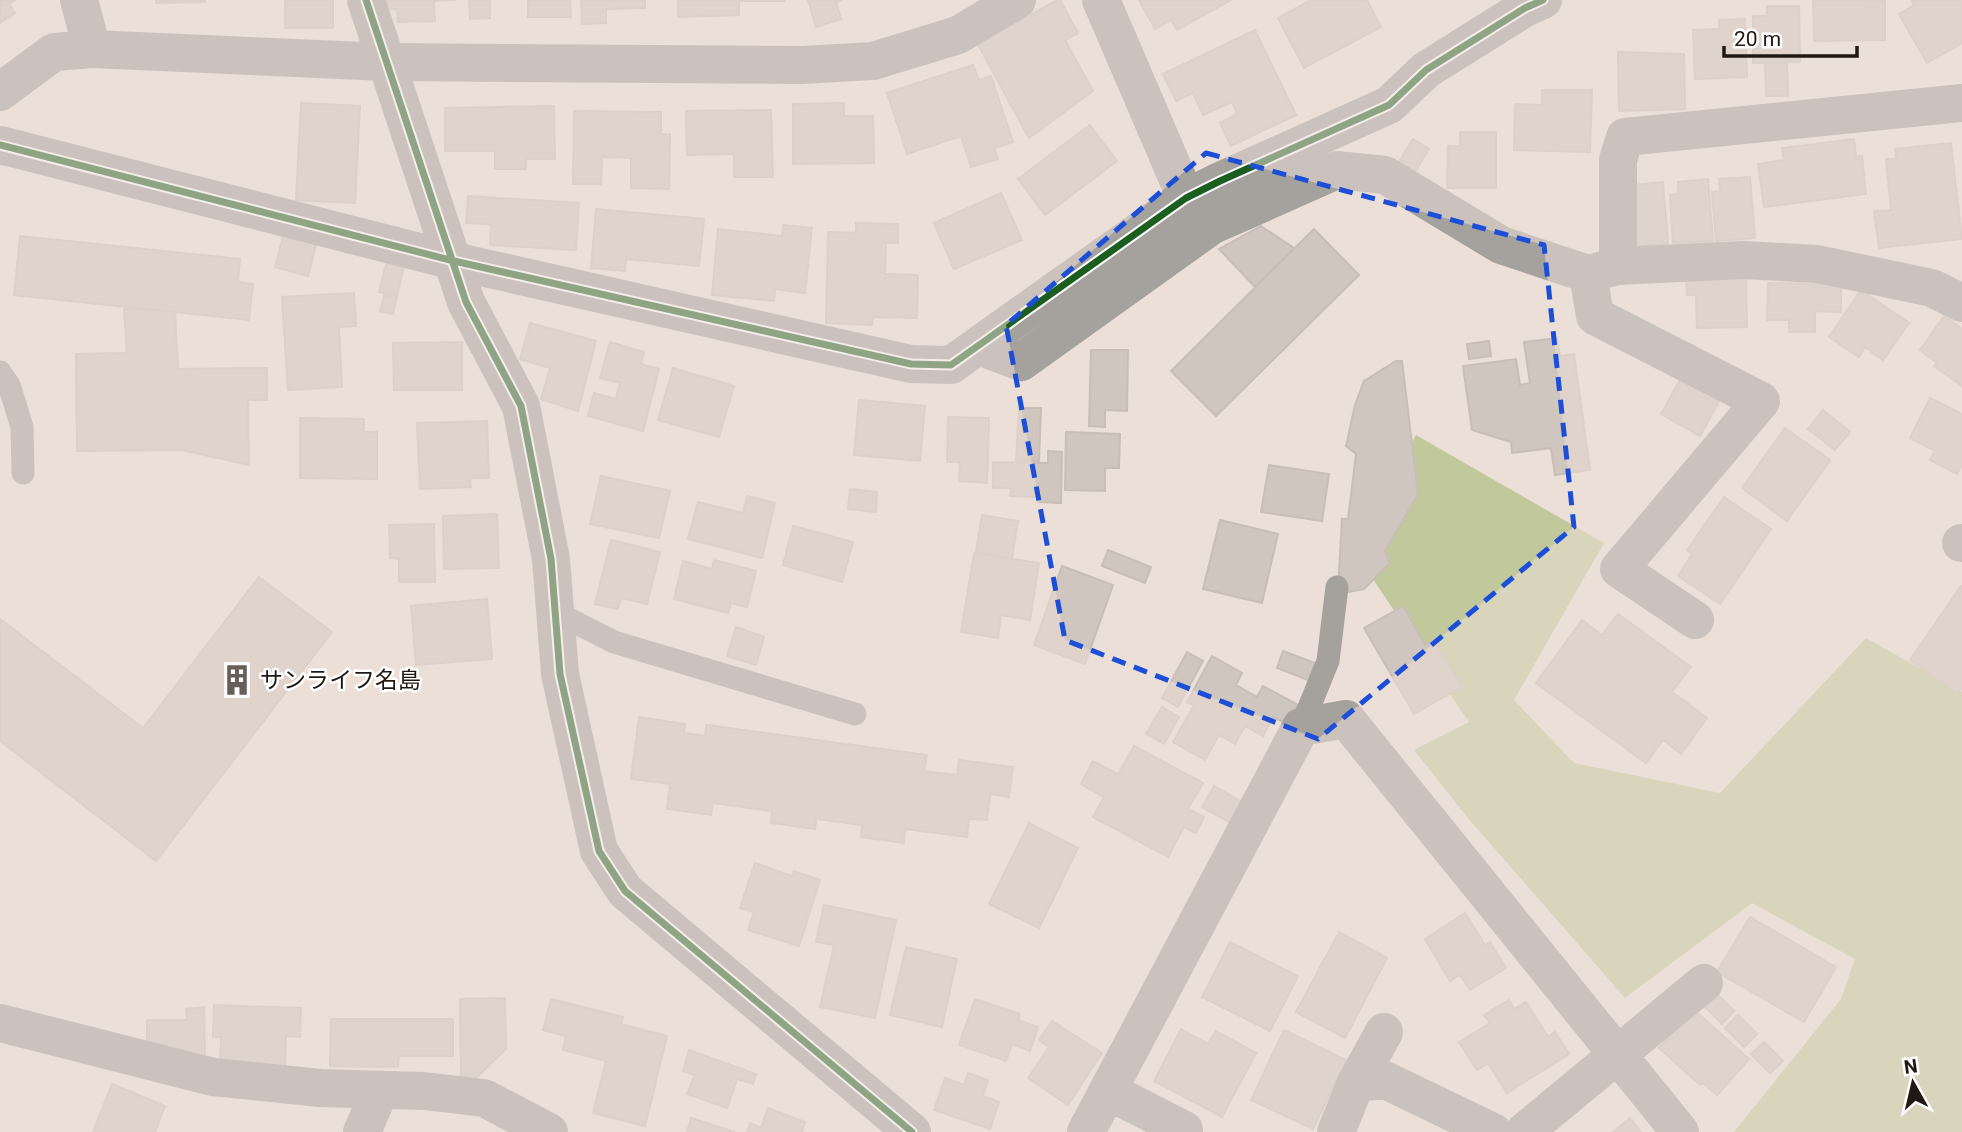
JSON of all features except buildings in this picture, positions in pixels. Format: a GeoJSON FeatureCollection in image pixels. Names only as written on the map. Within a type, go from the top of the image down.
{"type":"FeatureCollection","features":[{"type":"Feature","properties":{"kind":"street"},"geometry":{"type":"LineString","coordinates":[[79,0],[92,49]]}},
{"type":"Feature","properties":{"kind":"street"},"geometry":{"type":"LineString","coordinates":[[366,0],[466,302],[521,406],[551,559],[559,674],[599,850],[625,891],[912,1132]]}},
{"type":"Feature","properties":{"kind":"street"},"geometry":{"type":"LineString","coordinates":[[0,92],[54,52],[92,49],[386,62],[802,65],[873,61],[958,35],[1017,0]]}},
{"type":"Feature","properties":{"kind":"street"},"geometry":{"type":"LineString","coordinates":[[1101,0],[1186,198]]}},
{"type":"Feature","properties":{"kind":"street"},"geometry":{"type":"LineString","coordinates":[[0,145],[454,261],[911,364],[951,365],[1186,198],[1389,105],[1426,70],[1525,8],[1543,0]]}},
{"type":"Feature","properties":{"kind":"street"},"geometry":{"type":"LineString","coordinates":[[1695,620],[1619,569],[1761,401],[1595,316],[1618,160],[1625,137],[1962,103]]}},
{"type":"Feature","properties":{"kind":"street"},"geometry":{"type":"LineString","coordinates":[[978,346],[1021,362],[1211,226],[1337,170],[1385,175],[1501,245],[1603,270],[1743,260],[1818,264],[1932,288],[1962,303]]}},
{"type":"Feature","properties":{"kind":"street"},"geometry":{"type":"LineString","coordinates":[[1086,1132],[1301,727],[1346,719],[1680,1132]]}},
{"type":"Feature","properties":{"kind":"street"},"geometry":{"type":"LineString","coordinates":[[1524,1132],[1704,983]]}},
{"type":"Feature","properties":{"kind":"street"},"geometry":{"type":"LineString","coordinates":[[0,1023],[214,1077],[320,1088],[424,1091],[484,1098],[550,1132]]}},
{"type":"Feature","properties":{"kind":"street"},"geometry":{"type":"LineString","coordinates":[[1336,1132],[1356,1083],[1384,1032]]}},
{"type":"Feature","properties":{"kind":"street"},"geometry":{"type":"LineString","coordinates":[[1356,1083],[1385,1080],[1493,1132]]}},
{"type":"Feature","properties":{"kind":"street"},"geometry":{"type":"LineString","coordinates":[[362,1132],[380,1090]]}},
{"type":"Feature","properties":{"kind":"street"},"geometry":{"type":"LineString","coordinates":[[1108,1091],[1184,1132]]}},
{"type":"Feature","properties":{"kind":"lane"},"geometry":{"type":"LineString","coordinates":[[0,372],[9,384],[22,427],[23,473]]}},
{"type":"Feature","properties":{"kind":"lane"},"geometry":{"type":"LineString","coordinates":[[1301,727],[1328,661],[1337,587]]}},
{"type":"Feature","properties":{"kind":"lane"},"geometry":{"type":"LineString","coordinates":[[555,612],[614,642],[855,714]]}},
{"type":"Feature","properties":{"kind":"highlighted area"},"geometry":{"type":"Polygon","coordinates":[[[1206,153],[1544,245],[1574,527],[1318,739],[1065,640],[1006,325],[1206,153]]]}},
{"type":"Feature","properties":{"kind":"green space"},"geometry":{"type":"Polygon","coordinates":[[[1416,435],[1604,543],[1514,700],[1574,763],[1720,793],[1866,638],[1962,692],[1962,1132],[1734,1132],[1841,999],[1855,959],[1752,903],[1625,998],[1467,817],[1414,750],[1469,722],[1356,554],[1416,435]]]}},
{"type":"Feature","properties":{"kind":"cycle path"},"geometry":{"type":"LineString","coordinates":[[366,0],[466,302],[521,406],[551,559],[560,674],[599,851],[625,891],[912,1132]]}},
{"type":"Feature","properties":{"kind":"cycle path"},"geometry":{"type":"LineString","coordinates":[[0,145],[454,261],[911,364],[951,365],[1186,198],[1389,105],[1426,70],[1525,8],[1543,0]]}},
{"type":"Feature","properties":{"kind":"place","name":"サンライフ名島"},"geometry":{"type":"Point","coordinates":[237,680]}}]}
